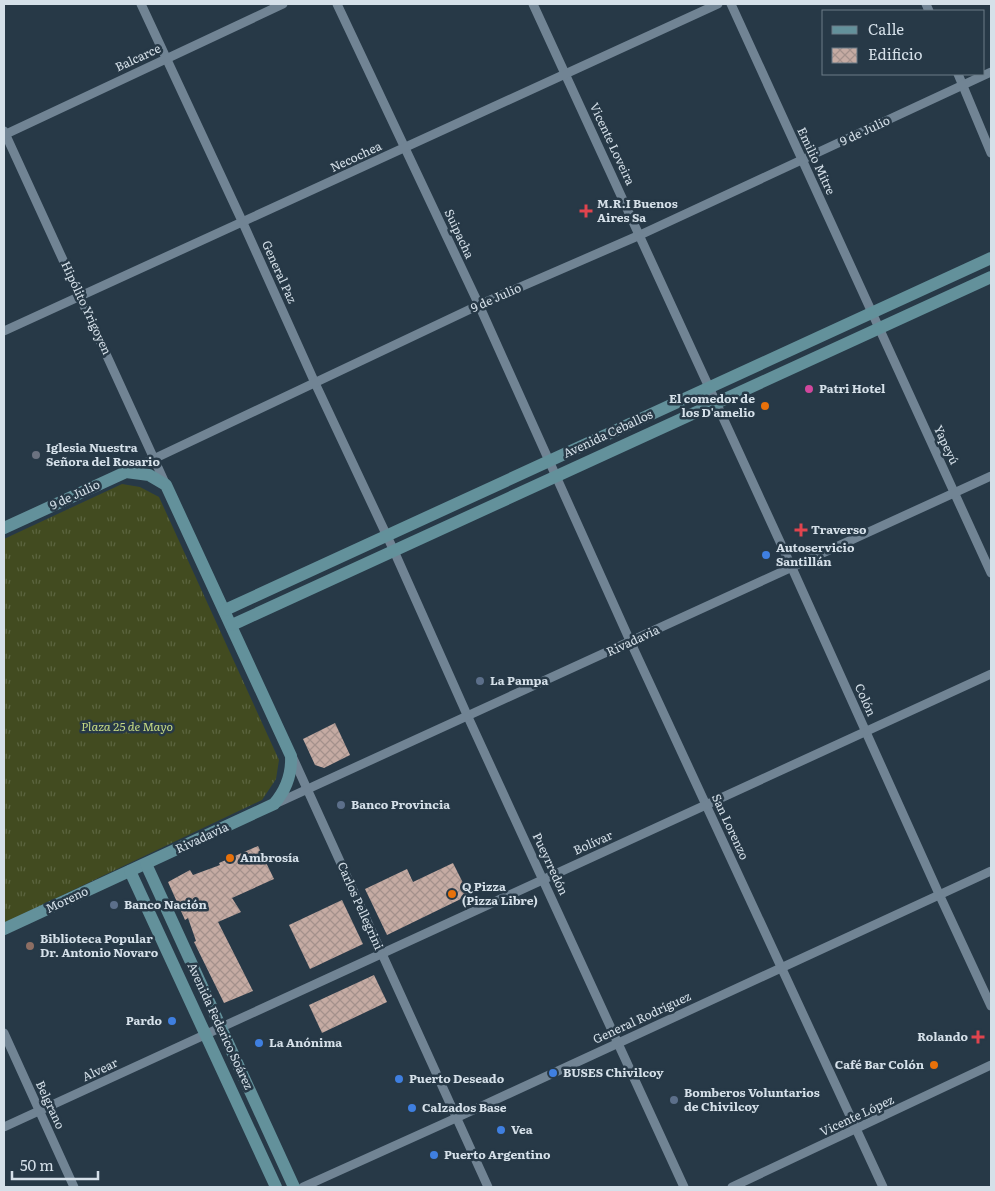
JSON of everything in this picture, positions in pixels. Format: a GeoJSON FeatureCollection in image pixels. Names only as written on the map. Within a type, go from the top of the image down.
{"type":"FeatureCollection","features":[{"type":"Feature","properties":{"kind":"main road","name":"Avenida Ceballos"},"geometry":{"type":"LineString","coordinates":[[225,610],[991,258]]}},
{"type":"Feature","properties":{"kind":"main road","name":"Avenida Ceballos"},"geometry":{"type":"LineString","coordinates":[[232,625],[991,277]]}},
{"type":"Feature","properties":{"kind":"main road"},"geometry":{"type":"LineString","coordinates":[[126,472],[149,475],[166,485]]}},
{"type":"Feature","properties":{"kind":"main road","name":"9 de Julio"},"geometry":{"type":"LineString","coordinates":[[4,528],[126,472]]}},
{"type":"Feature","properties":{"kind":"main road","name":"Hipólito Yrigoyen"},"geometry":{"type":"LineString","coordinates":[[166,485],[232,625]]}},
{"type":"Feature","properties":{"kind":"main road","name":"Carlos Pellegrini"},"geometry":{"type":"LineString","coordinates":[[232,625],[292,756]]}},
{"type":"Feature","properties":{"kind":"main road"},"geometry":{"type":"LineString","coordinates":[[274,804],[288,782],[292,756]]}},
{"type":"Feature","properties":{"kind":"main road","name":"Rivadavia"},"geometry":{"type":"LineString","coordinates":[[130,871],[274,804]]}},
{"type":"Feature","properties":{"kind":"main road","name":"Avenida Federico Soárez"},"geometry":{"type":"LineString","coordinates":[[146,864],[294,1187]]}},
{"type":"Feature","properties":{"kind":"main road","name":"Avenida Federico Soárez"},"geometry":{"type":"LineString","coordinates":[[130,871],[276,1187]]}},
{"type":"Feature","properties":{"kind":"main road","name":"Moreno"},"geometry":{"type":"LineString","coordinates":[[4,929],[130,871]]}},
{"type":"Feature","properties":{"kind":"street","name":"General Paz"},"geometry":{"type":"LineString","coordinates":[[141,4],[243,222],[315,384],[394,551]]}},
{"type":"Feature","properties":{"kind":"street","name":"Balcarce"},"geometry":{"type":"LineString","coordinates":[[4,133],[283,4]]}},
{"type":"Feature","properties":{"kind":"street","name":"Suipacha"},"geometry":{"type":"LineString","coordinates":[[337,4],[479,305],[556,476]]}},
{"type":"Feature","properties":{"kind":"street","name":"Vicente Loveira"},"geometry":{"type":"LineString","coordinates":[[534,4],[716,404]]}},
{"type":"Feature","properties":{"kind":"street","name":"Necochea"},"geometry":{"type":"LineString","coordinates":[[4,331],[718,4]]}},
{"type":"Feature","properties":{"kind":"street","name":"Emilio Mitre"},"geometry":{"type":"LineString","coordinates":[[731,4],[879,329]]}},
{"type":"Feature","properties":{"kind":"street"},"geometry":{"type":"LineString","coordinates":[[958,75],[991,153]]}},
{"type":"Feature","properties":{"kind":"street","name":"9 de Julio"},"geometry":{"type":"LineString","coordinates":[[126,472],[154,457],[315,384],[479,305],[640,235],[985,75]]}},
{"type":"Feature","properties":{"kind":"street","name":"Hipólito Yrigoyen"},"geometry":{"type":"LineString","coordinates":[[4,133],[166,485]]}},
{"type":"Feature","properties":{"kind":"street","name":"Yapeyú"},"geometry":{"type":"LineString","coordinates":[[879,329],[991,573]]}},
{"type":"Feature","properties":{"kind":"street","name":"Colón"},"geometry":{"type":"LineString","coordinates":[[716,404],[991,1006]]}},
{"type":"Feature","properties":{"kind":"street","name":"San Lorenzo"},"geometry":{"type":"LineString","coordinates":[[556,476],[631,643],[883,1187]]}},
{"type":"Feature","properties":{"kind":"street","name":"Rivadavia"},"geometry":{"type":"LineString","coordinates":[[274,804],[631,643],[991,476]]}},
{"type":"Feature","properties":{"kind":"street","name":"Pueyrredón"},"geometry":{"type":"LineString","coordinates":[[394,551],[468,717],[684,1187]]}},
{"type":"Feature","properties":{"kind":"street","name":"Bolívar"},"geometry":{"type":"LineString","coordinates":[[206,1035],[991,674]]}},
{"type":"Feature","properties":{"kind":"street","name":"Carlos Pellegrini"},"geometry":{"type":"LineString","coordinates":[[292,756],[488,1187]]}},
{"type":"Feature","properties":{"kind":"street","name":"General Rodríguez"},"geometry":{"type":"LineString","coordinates":[[303,1187],[991,870]]}},
{"type":"Feature","properties":{"kind":"street","name":"Belgrano"},"geometry":{"type":"LineString","coordinates":[[4,1033],[74,1187]]}},
{"type":"Feature","properties":{"kind":"street","name":"Alvear"},"geometry":{"type":"LineString","coordinates":[[4,1127],[206,1035]]}},
{"type":"Feature","properties":{"kind":"street","name":"Vicente López"},"geometry":{"type":"LineString","coordinates":[[732,1187],[857,1130],[991,1065]]}},
{"type":"Feature","properties":{"kind":"green space","name":"Plaza 25 de Mayo"},"geometry":{"type":"Polygon","coordinates":[[[122,484],[140,487],[159,497],[279,760],[276,779],[262,800],[4,923],[4,539],[122,484]]]}},
{"type":"Feature","properties":{"kind":"building"},"geometry":{"type":"Polygon","coordinates":[[[335,723],[350,755],[324,768],[315,765],[303,739],[335,723]]]}},
{"type":"Feature","properties":{"kind":"building"},"geometry":{"type":"Polygon","coordinates":[[[258,846],[274,879],[232,898],[241,912],[218,922],[253,991],[224,1003],[194,942],[196,941],[188,918],[185,920],[168,882],[190,870],[193,875],[220,865],[219,863],[258,846]]]}},
{"type":"Feature","properties":{"kind":"building"},"geometry":{"type":"Polygon","coordinates":[[[453,863],[469,895],[387,935],[365,889],[407,869],[413,882],[453,863]]]}},
{"type":"Feature","properties":{"kind":"building"},"geometry":{"type":"Polygon","coordinates":[[[342,900],[363,944],[310,969],[289,925],[342,900]]]}},
{"type":"Feature","properties":{"kind":"building"},"geometry":{"type":"Polygon","coordinates":[[[374,975],[387,1002],[322,1033],[309,1005],[374,975]]]}},
{"type":"Feature","properties":{"kind":"place","name":"M.R.I Buenos Aires Sa"},"geometry":{"type":"Point","coordinates":[586,211]}},
{"type":"Feature","properties":{"kind":"place","name":"Patri Hotel"},"geometry":{"type":"Point","coordinates":[809,389]}},
{"type":"Feature","properties":{"kind":"place","name":"El comedor de los D'amelio"},"geometry":{"type":"Point","coordinates":[765,406]}},
{"type":"Feature","properties":{"kind":"place","name":"Iglesia Nuestra Señora del Rosario"},"geometry":{"type":"Point","coordinates":[36,455]}},
{"type":"Feature","properties":{"kind":"place","name":"Traverso"},"geometry":{"type":"Point","coordinates":[801,530]}},
{"type":"Feature","properties":{"kind":"place","name":"Autoservicio Santillán"},"geometry":{"type":"Point","coordinates":[766,555]}},
{"type":"Feature","properties":{"kind":"place","name":"La Pampa"},"geometry":{"type":"Point","coordinates":[480,681]}},
{"type":"Feature","properties":{"kind":"place","name":"Banco Provincia"},"geometry":{"type":"Point","coordinates":[341,805]}},
{"type":"Feature","properties":{"kind":"place","name":"Ambrosía"},"geometry":{"type":"Point","coordinates":[230,858]}},
{"type":"Feature","properties":{"kind":"place","name":"Q Pizza (Pizza Libre)"},"geometry":{"type":"Point","coordinates":[452,894]}},
{"type":"Feature","properties":{"kind":"place","name":"Banco Nación"},"geometry":{"type":"Point","coordinates":[114,905]}},
{"type":"Feature","properties":{"kind":"place","name":"Biblioteca Popular Dr. Antonio Novaro"},"geometry":{"type":"Point","coordinates":[30,946]}},
{"type":"Feature","properties":{"kind":"place","name":"Pardo"},"geometry":{"type":"Point","coordinates":[172,1021]}},
{"type":"Feature","properties":{"kind":"place","name":"Rolando"},"geometry":{"type":"Point","coordinates":[978,1037]}},
{"type":"Feature","properties":{"kind":"place","name":"La Anónima"},"geometry":{"type":"Point","coordinates":[259,1043]}},
{"type":"Feature","properties":{"kind":"place","name":"Café Bar Colón"},"geometry":{"type":"Point","coordinates":[934,1065]}},
{"type":"Feature","properties":{"kind":"place","name":"BUSES Chivilcoy"},"geometry":{"type":"Point","coordinates":[553,1073]}},
{"type":"Feature","properties":{"kind":"place","name":"Puerto Deseado"},"geometry":{"type":"Point","coordinates":[399,1079]}},
{"type":"Feature","properties":{"kind":"place","name":"Bomberos Voluntarios de Chivilcoy"},"geometry":{"type":"Point","coordinates":[674,1100]}},
{"type":"Feature","properties":{"kind":"place","name":"Calzados Base"},"geometry":{"type":"Point","coordinates":[412,1108]}},
{"type":"Feature","properties":{"kind":"place","name":"Vea"},"geometry":{"type":"Point","coordinates":[501,1130]}},
{"type":"Feature","properties":{"kind":"place","name":"Puerto Argentino"},"geometry":{"type":"Point","coordinates":[434,1155]}}]}
